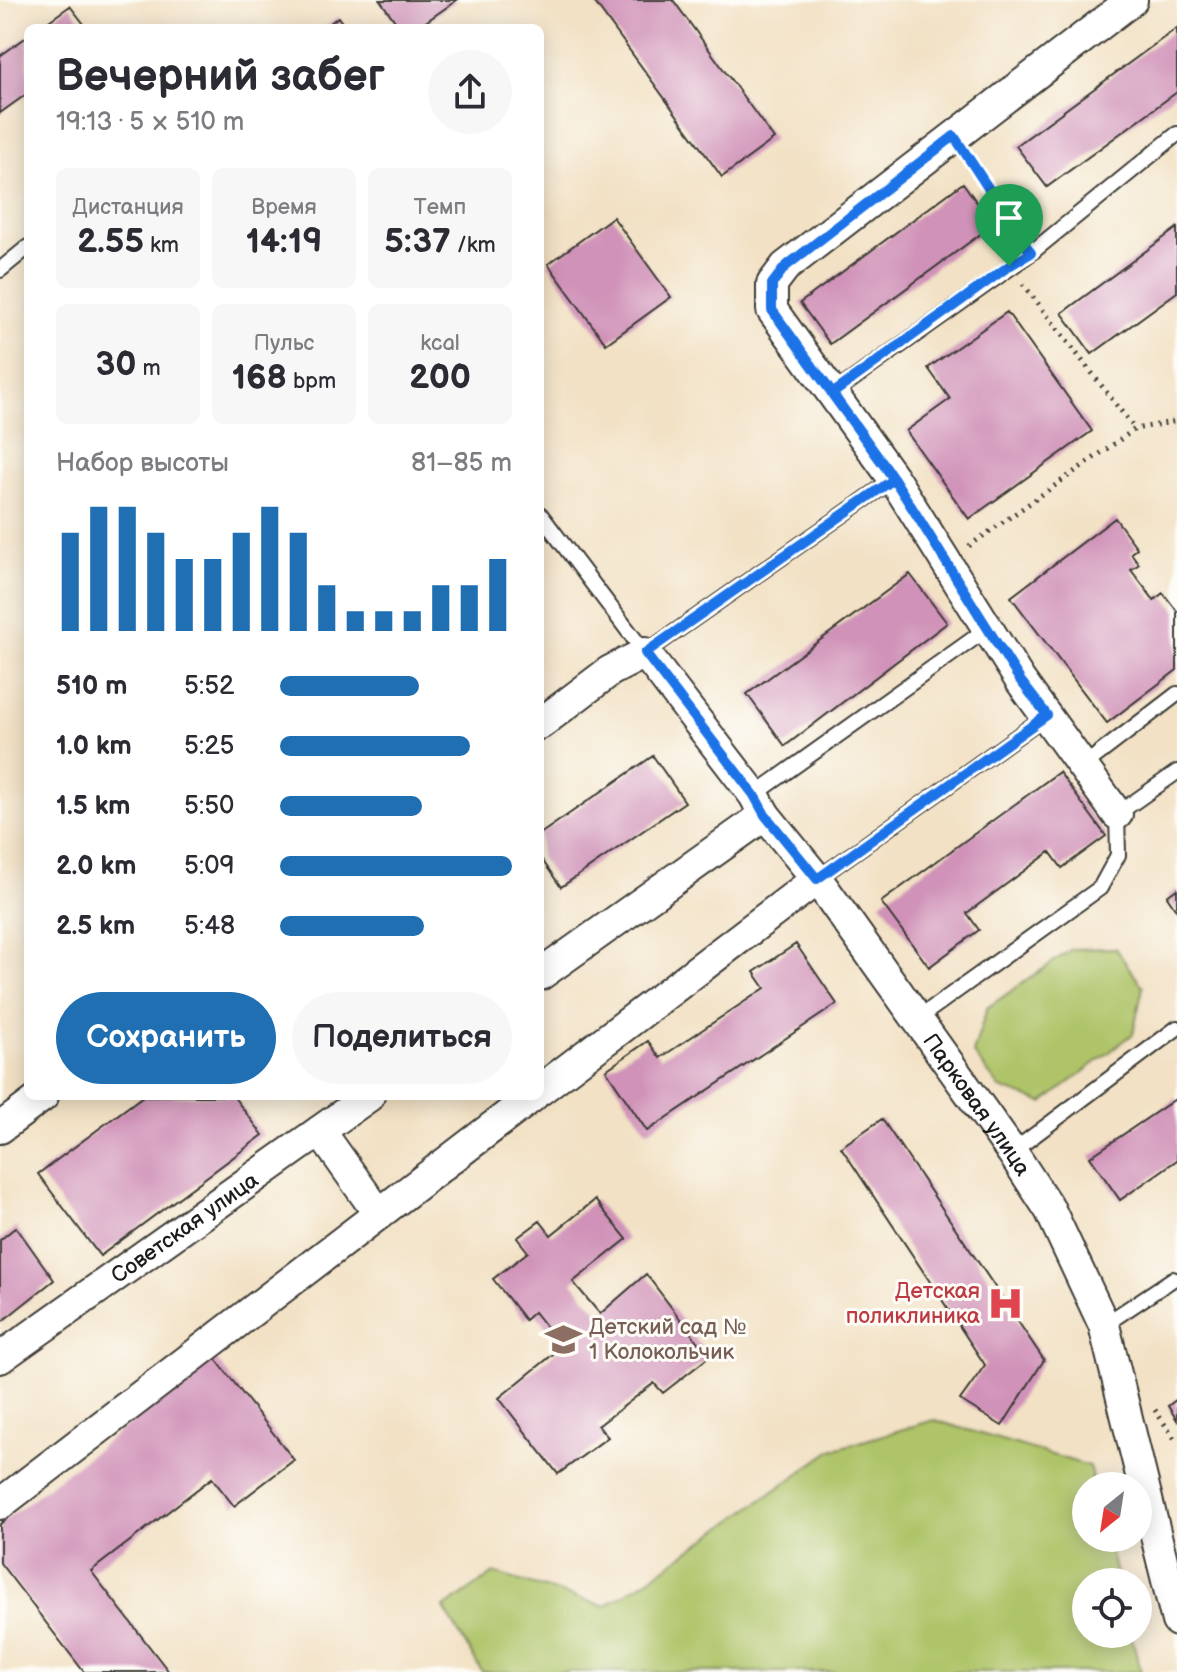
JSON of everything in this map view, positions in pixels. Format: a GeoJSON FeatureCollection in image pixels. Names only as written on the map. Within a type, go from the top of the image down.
{"type":"FeatureCollection","features":[{"type":"Feature","properties":{"kind":"street"},"geometry":{"type":"LineString","coordinates":[[1117,814],[1020,680],[894,479],[772,310],[772,284],[785,267],[1132,0]]}},
{"type":"Feature","properties":{"kind":"street"},"geometry":{"type":"LineString","coordinates":[[544,721],[610,671],[645,653]]}},
{"type":"Feature","properties":{"kind":"street","name":"Парковая улица"},"geometry":{"type":"LineString","coordinates":[[645,653],[817,879],[1050,1210],[1104,1325],[1177,1621]]}},
{"type":"Feature","properties":{"kind":"street"},"geometry":{"type":"LineString","coordinates":[[544,972],[759,805]]}},
{"type":"Feature","properties":{"kind":"street"},"geometry":{"type":"LineString","coordinates":[[544,1087],[817,879]]}},
{"type":"Feature","properties":{"kind":"street"},"geometry":{"type":"LineString","coordinates":[[0,1128],[38,1100]]}},
{"type":"Feature","properties":{"kind":"street","name":"Советская улица"},"geometry":{"type":"LineString","coordinates":[[0,1358],[363,1100]]}},
{"type":"Feature","properties":{"kind":"street"},"geometry":{"type":"LineString","coordinates":[[0,1504],[528,1100]]}},
{"type":"Feature","properties":{"kind":"street"},"geometry":{"type":"LineString","coordinates":[[320,1131],[379,1214]]}},
{"type":"Feature","properties":{"kind":"lane"},"geometry":{"type":"LineString","coordinates":[[832,394],[1031,253],[1177,134]]}},
{"type":"Feature","properties":{"kind":"lane"},"geometry":{"type":"LineString","coordinates":[[0,270],[24,250]]}},
{"type":"Feature","properties":{"kind":"lane"},"geometry":{"type":"LineString","coordinates":[[544,519],[645,653],[894,479]]}},
{"type":"Feature","properties":{"kind":"lane"},"geometry":{"type":"LineString","coordinates":[[759,805],[987,629]]}},
{"type":"Feature","properties":{"kind":"lane"},"geometry":{"type":"LineString","coordinates":[[1083,766],[1177,694]]}},
{"type":"Feature","properties":{"kind":"lane"},"geometry":{"type":"LineString","coordinates":[[817,879],[1047,715]]}},
{"type":"Feature","properties":{"kind":"lane"},"geometry":{"type":"LineString","coordinates":[[917,1019],[1100,888],[1118,855],[1117,814],[1177,772]]}},
{"type":"Feature","properties":{"kind":"lane"},"geometry":{"type":"LineString","coordinates":[[1012,1152],[1177,1028]]}},
{"type":"Feature","properties":{"kind":"lane"},"geometry":{"type":"LineString","coordinates":[[1104,1325],[1173,1279]]}},
{"type":"Feature","properties":{"kind":"path"},"geometry":{"type":"LineString","coordinates":[[954,136],[1031,253]]}},
{"type":"Feature","properties":{"kind":"path"},"geometry":{"type":"LineString","coordinates":[[1009,266],[1135,429]]}},
{"type":"Feature","properties":{"kind":"path"},"geometry":{"type":"LineString","coordinates":[[945,563],[1135,429],[1177,421]]}},
{"type":"Feature","properties":{"kind":"green space"},"geometry":{"type":"Polygon","coordinates":[[[1115,948],[1143,987],[1133,1034],[1043,1103],[1000,1088],[973,1053],[987,1008],[1072,949],[1115,948]]]}},
{"type":"Feature","properties":{"kind":"green space"},"geometry":{"type":"Polygon","coordinates":[[[934,1420],[1089,1466],[1090,1472],[1072,1472],[1072,1552],[1110,1552],[1114,1568],[1072,1568],[1072,1648],[1135,1648],[1141,1672],[482,1672],[444,1608],[494,1573],[605,1606],[646,1581],[832,1450],[934,1420]]]}},
{"type":"Feature","properties":{"kind":"building"},"geometry":{"type":"Polygon","coordinates":[[[380,0],[457,0],[423,24],[397,24],[380,0]]]}},
{"type":"Feature","properties":{"kind":"building"},"geometry":{"type":"Polygon","coordinates":[[[593,0],[673,0],[774,139],[722,177],[593,0]]]}},
{"type":"Feature","properties":{"kind":"building"},"geometry":{"type":"Polygon","coordinates":[[[70,6],[84,24],[45,24],[70,6]]]}},
{"type":"Feature","properties":{"kind":"building"},"geometry":{"type":"Polygon","coordinates":[[[338,17],[343,24],[329,24],[338,17]]]}},
{"type":"Feature","properties":{"kind":"building"},"geometry":{"type":"Polygon","coordinates":[[[1177,28],[1177,92],[1047,187],[1016,146],[1177,28]]]}},
{"type":"Feature","properties":{"kind":"building"},"geometry":{"type":"Polygon","coordinates":[[[24,39],[24,96],[0,113],[0,56],[24,39]]]}},
{"type":"Feature","properties":{"kind":"building"},"geometry":{"type":"Polygon","coordinates":[[[963,183],[993,225],[830,344],[800,303],[963,183]]]}},
{"type":"Feature","properties":{"kind":"building"},"geometry":{"type":"Polygon","coordinates":[[[613,217],[671,297],[606,344],[548,264],[613,217]]]}},
{"type":"Feature","properties":{"kind":"building"},"geometry":{"type":"Polygon","coordinates":[[[1177,228],[1177,292],[1092,354],[1062,313],[1177,228]]]}},
{"type":"Feature","properties":{"kind":"building"},"geometry":{"type":"Polygon","coordinates":[[[1007,312],[1092,431],[969,519],[906,431],[950,399],[928,368],[1007,312]]]}},
{"type":"Feature","properties":{"kind":"building"},"geometry":{"type":"Polygon","coordinates":[[[1115,518],[1137,548],[1131,553],[1139,564],[1131,570],[1154,600],[1163,593],[1177,611],[1177,670],[1107,723],[1011,597],[1115,518]]]}},
{"type":"Feature","properties":{"kind":"building"},"geometry":{"type":"Polygon","coordinates":[[[910,574],[947,623],[785,746],[747,694],[910,574]]]}},
{"type":"Feature","properties":{"kind":"building"},"geometry":{"type":"Polygon","coordinates":[[[653,756],[685,802],[561,887],[544,863],[544,831],[653,756]]]}},
{"type":"Feature","properties":{"kind":"building"},"geometry":{"type":"Polygon","coordinates":[[[1059,772],[1106,836],[1062,868],[1050,852],[967,913],[979,930],[929,967],[881,902],[1059,772]]]}},
{"type":"Feature","properties":{"kind":"building"},"geometry":{"type":"Polygon","coordinates":[[[1177,889],[1177,911],[1167,896],[1177,889]]]}},
{"type":"Feature","properties":{"kind":"building"},"geometry":{"type":"Polygon","coordinates":[[[796,944],[837,1004],[647,1131],[606,1070],[648,1041],[660,1058],[765,988],[754,972],[796,944]]]}},
{"type":"Feature","properties":{"kind":"building"},"geometry":{"type":"Polygon","coordinates":[[[1177,1098],[1177,1160],[1120,1200],[1090,1157],[1177,1098]]]}},
{"type":"Feature","properties":{"kind":"building"},"geometry":{"type":"Polygon","coordinates":[[[138,1100],[236,1100],[263,1135],[100,1256],[38,1174],[138,1100]]]}},
{"type":"Feature","properties":{"kind":"building"},"geometry":{"type":"Polygon","coordinates":[[[882,1119],[1044,1360],[1002,1426],[960,1400],[985,1365],[841,1147],[882,1119]]]}},
{"type":"Feature","properties":{"kind":"building"},"geometry":{"type":"Polygon","coordinates":[[[595,1200],[627,1239],[573,1282],[600,1314],[646,1274],[709,1357],[663,1393],[654,1383],[598,1426],[608,1437],[558,1474],[499,1398],[562,1347],[534,1312],[525,1320],[493,1279],[528,1252],[517,1238],[540,1221],[551,1235],[595,1200]]]}},
{"type":"Feature","properties":{"kind":"building"},"geometry":{"type":"Polygon","coordinates":[[[16,1227],[54,1280],[0,1323],[0,1240],[16,1227]]]}},
{"type":"Feature","properties":{"kind":"building"},"geometry":{"type":"Polygon","coordinates":[[[215,1358],[294,1460],[234,1506],[212,1478],[91,1571],[169,1672],[84,1672],[0,1563],[0,1524],[215,1358]]]}},
{"type":"Feature","properties":{"kind":"building"},"geometry":{"type":"Polygon","coordinates":[[[1177,1399],[1177,1420],[1168,1406],[1177,1399]]]}},
{"type":"Feature","properties":{"kind":"place","name":"Детская поликлиника"},"geometry":{"type":"Point","coordinates":[1006,1303]}},
{"type":"Feature","properties":{"kind":"place","name":"Детский сад № 1 Колокольчик"},"geometry":{"type":"Point","coordinates":[563,1339]}},
{"type":"Feature","properties":{"kind":"route"},"geometry":{"type":"LineString","coordinates":[[1009,266],[832,394],[894,479],[1020,680],[1047,715],[817,879],[765,815],[754,795],[645,653],[894,479],[832,394],[772,310],[772,284],[785,267],[954,136],[1031,253],[1009,266]]}}]}
